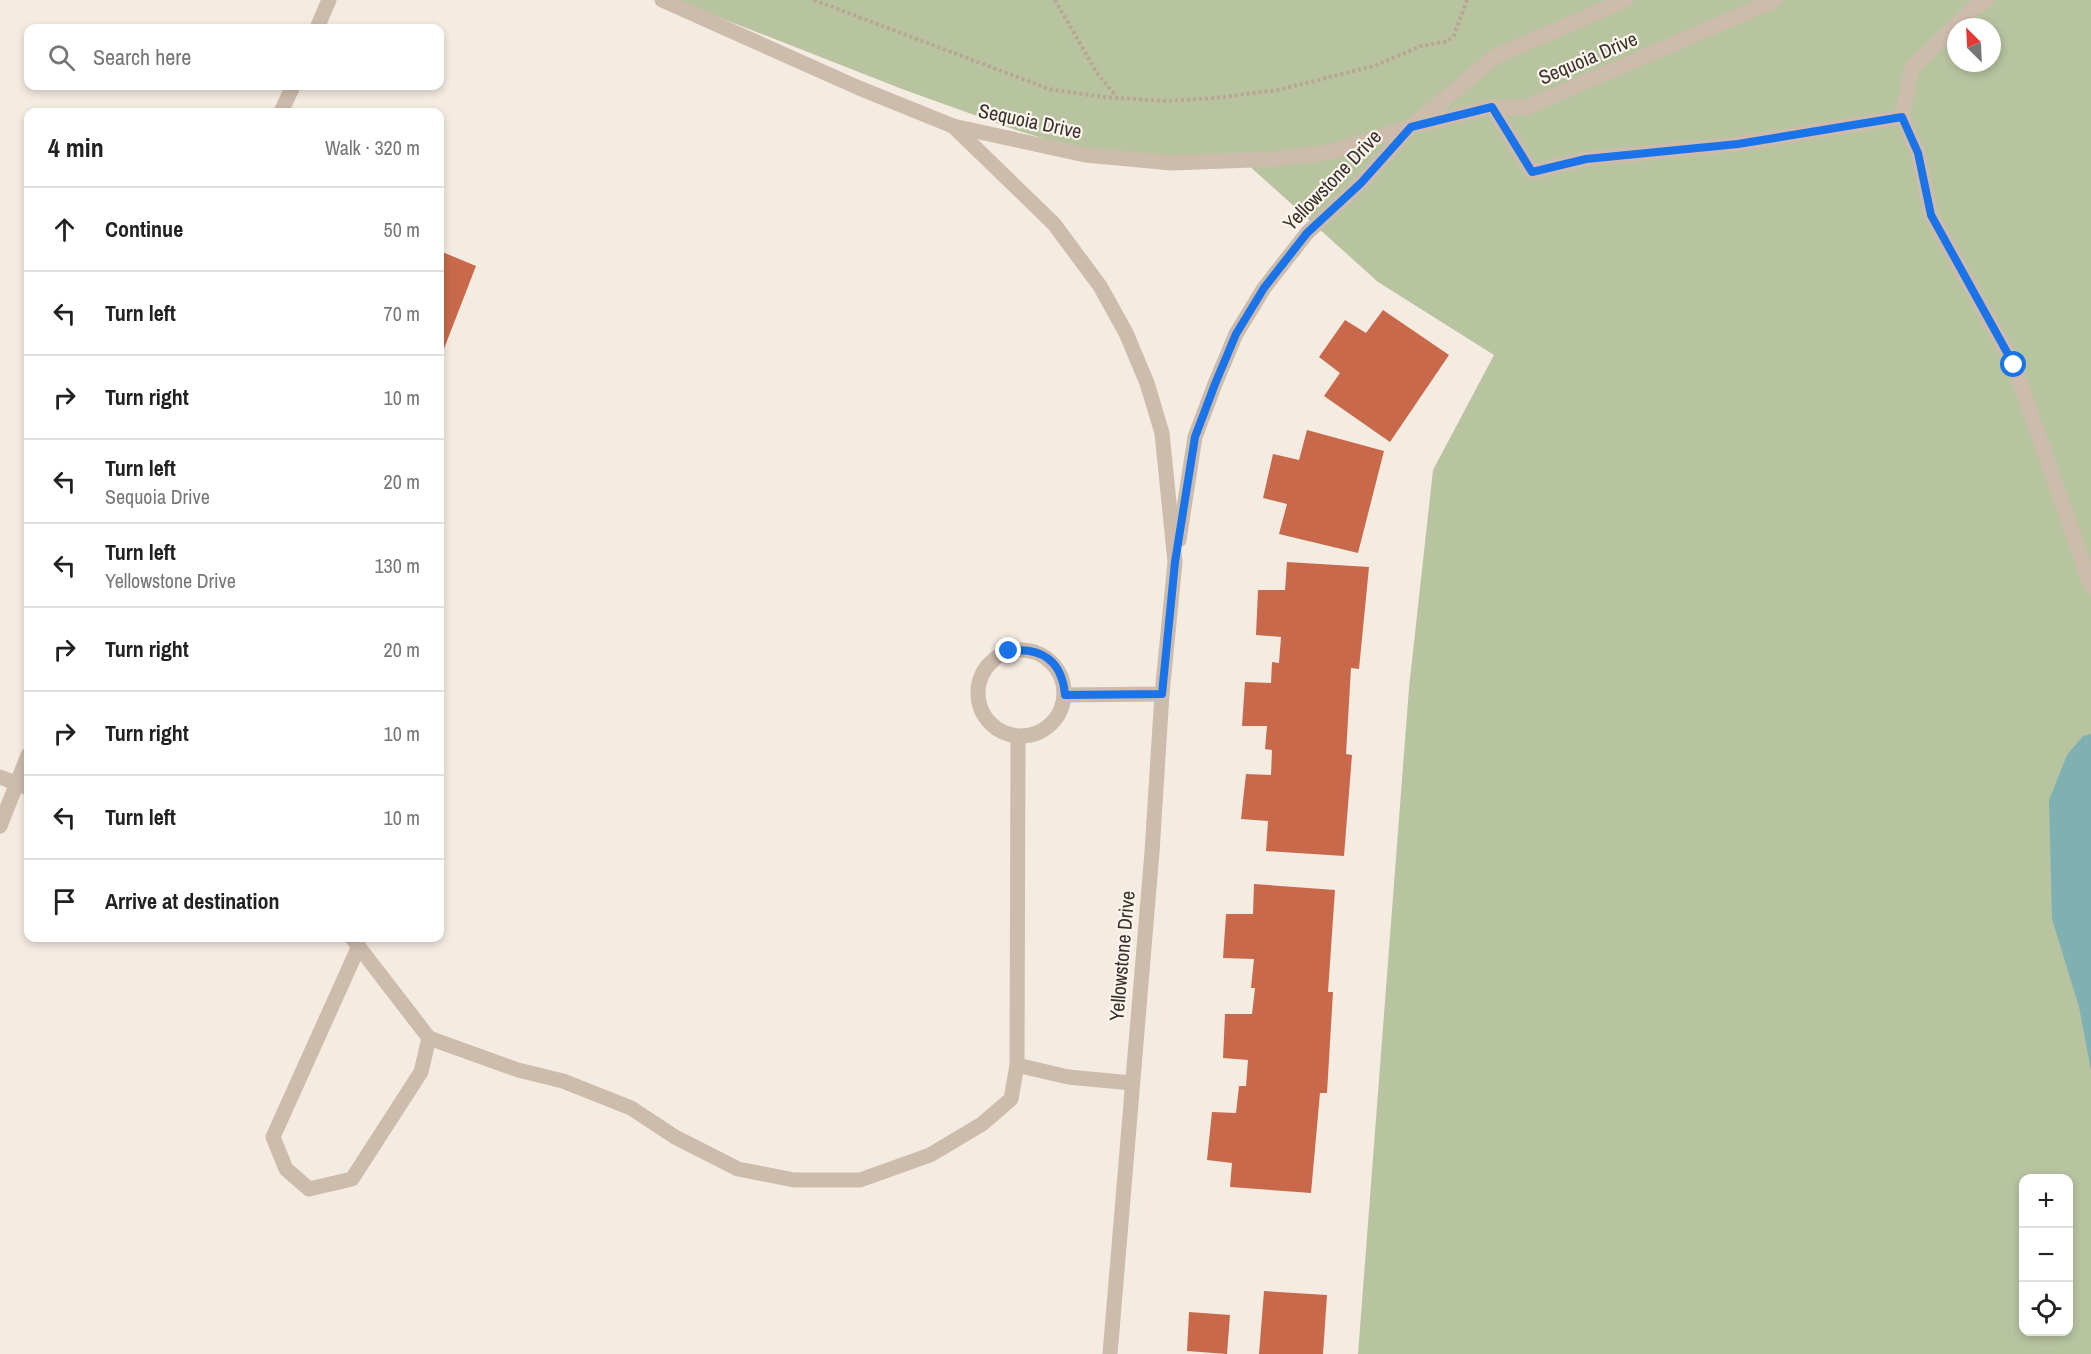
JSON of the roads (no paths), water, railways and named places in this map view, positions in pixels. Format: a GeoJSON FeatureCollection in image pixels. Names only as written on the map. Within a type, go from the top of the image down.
{"type":"FeatureCollection","features":[{"type":"Feature","properties":{"kind":"street"},"geometry":{"type":"LineString","coordinates":[[319,24],[329,0]]}},
{"type":"Feature","properties":{"kind":"street","name":"Sequoia Drive"},"geometry":{"type":"LineString","coordinates":[[662,0],[859,88],[953,126],[1085,155],[1172,163],[1275,159],[1330,152],[1411,127],[1492,107],[1525,108],[1775,0]]}},
{"type":"Feature","properties":{"kind":"street","name":"Sequoia Drive"},"geometry":{"type":"LineString","coordinates":[[1411,127],[1496,56],[1624,0]]}},
{"type":"Feature","properties":{"kind":"street"},"geometry":{"type":"LineString","coordinates":[[1987,0],[1974,8],[1912,68],[1902,117],[1918,153],[1931,215],[2014,365],[2091,586]]}},
{"type":"Feature","properties":{"kind":"street"},"geometry":{"type":"LineString","coordinates":[[283,108],[290,90]]}},
{"type":"Feature","properties":{"kind":"street"},"geometry":{"type":"LineString","coordinates":[[1492,107],[1532,172],[1586,159],[1738,144],[1902,117]]}},
{"type":"Feature","properties":{"kind":"street","name":"Yellowstone Drive"},"geometry":{"type":"LineString","coordinates":[[953,126],[1054,224],[1100,286],[1126,333],[1146,383],[1162,433],[1175,562]]}},
{"type":"Feature","properties":{"kind":"street","name":"Yellowstone Drive"},"geometry":{"type":"LineString","coordinates":[[1110,1354],[1152,852],[1162,694],[1175,562],[1195,437],[1236,334],[1264,288],[1307,233],[1361,183],[1411,127]]}},
{"type":"Feature","properties":{"kind":"street"},"geometry":{"type":"LineString","coordinates":[[1024,649],[1037,652],[1049,659],[1058,669],[1064,682],[1065,695],[1062,709],[1055,721],[1045,730],[1032,735],[1018,736],[1004,733],[991,724],[982,712],[978,698],[979,683],[985,669],[995,658],[1009,651],[1024,649]]}},
{"type":"Feature","properties":{"kind":"street"},"geometry":{"type":"LineString","coordinates":[[1065,695],[1162,694]]}},
{"type":"Feature","properties":{"kind":"street"},"geometry":{"type":"LineString","coordinates":[[429,1038],[421,1072],[352,1179],[309,1189],[286,1169],[273,1137],[356,942],[429,1038],[518,1070],[563,1081],[631,1108],[675,1137],[738,1169],[794,1180],[860,1179],[930,1155],[982,1124],[1011,1099],[1017,1065],[1018,736]]}},
{"type":"Feature","properties":{"kind":"street"},"geometry":{"type":"LineString","coordinates":[[0,777],[23,786],[0,826]]}},
{"type":"Feature","properties":{"kind":"street"},"geometry":{"type":"LineString","coordinates":[[1017,1065],[1068,1077],[1132,1083]]}},
{"type":"Feature","properties":{"kind":"water"},"geometry":{"type":"Polygon","coordinates":[[[2091,734],[2091,1070],[2079,1007],[2052,919],[2049,800],[2067,755],[2083,736],[2091,734]]]}}]}
